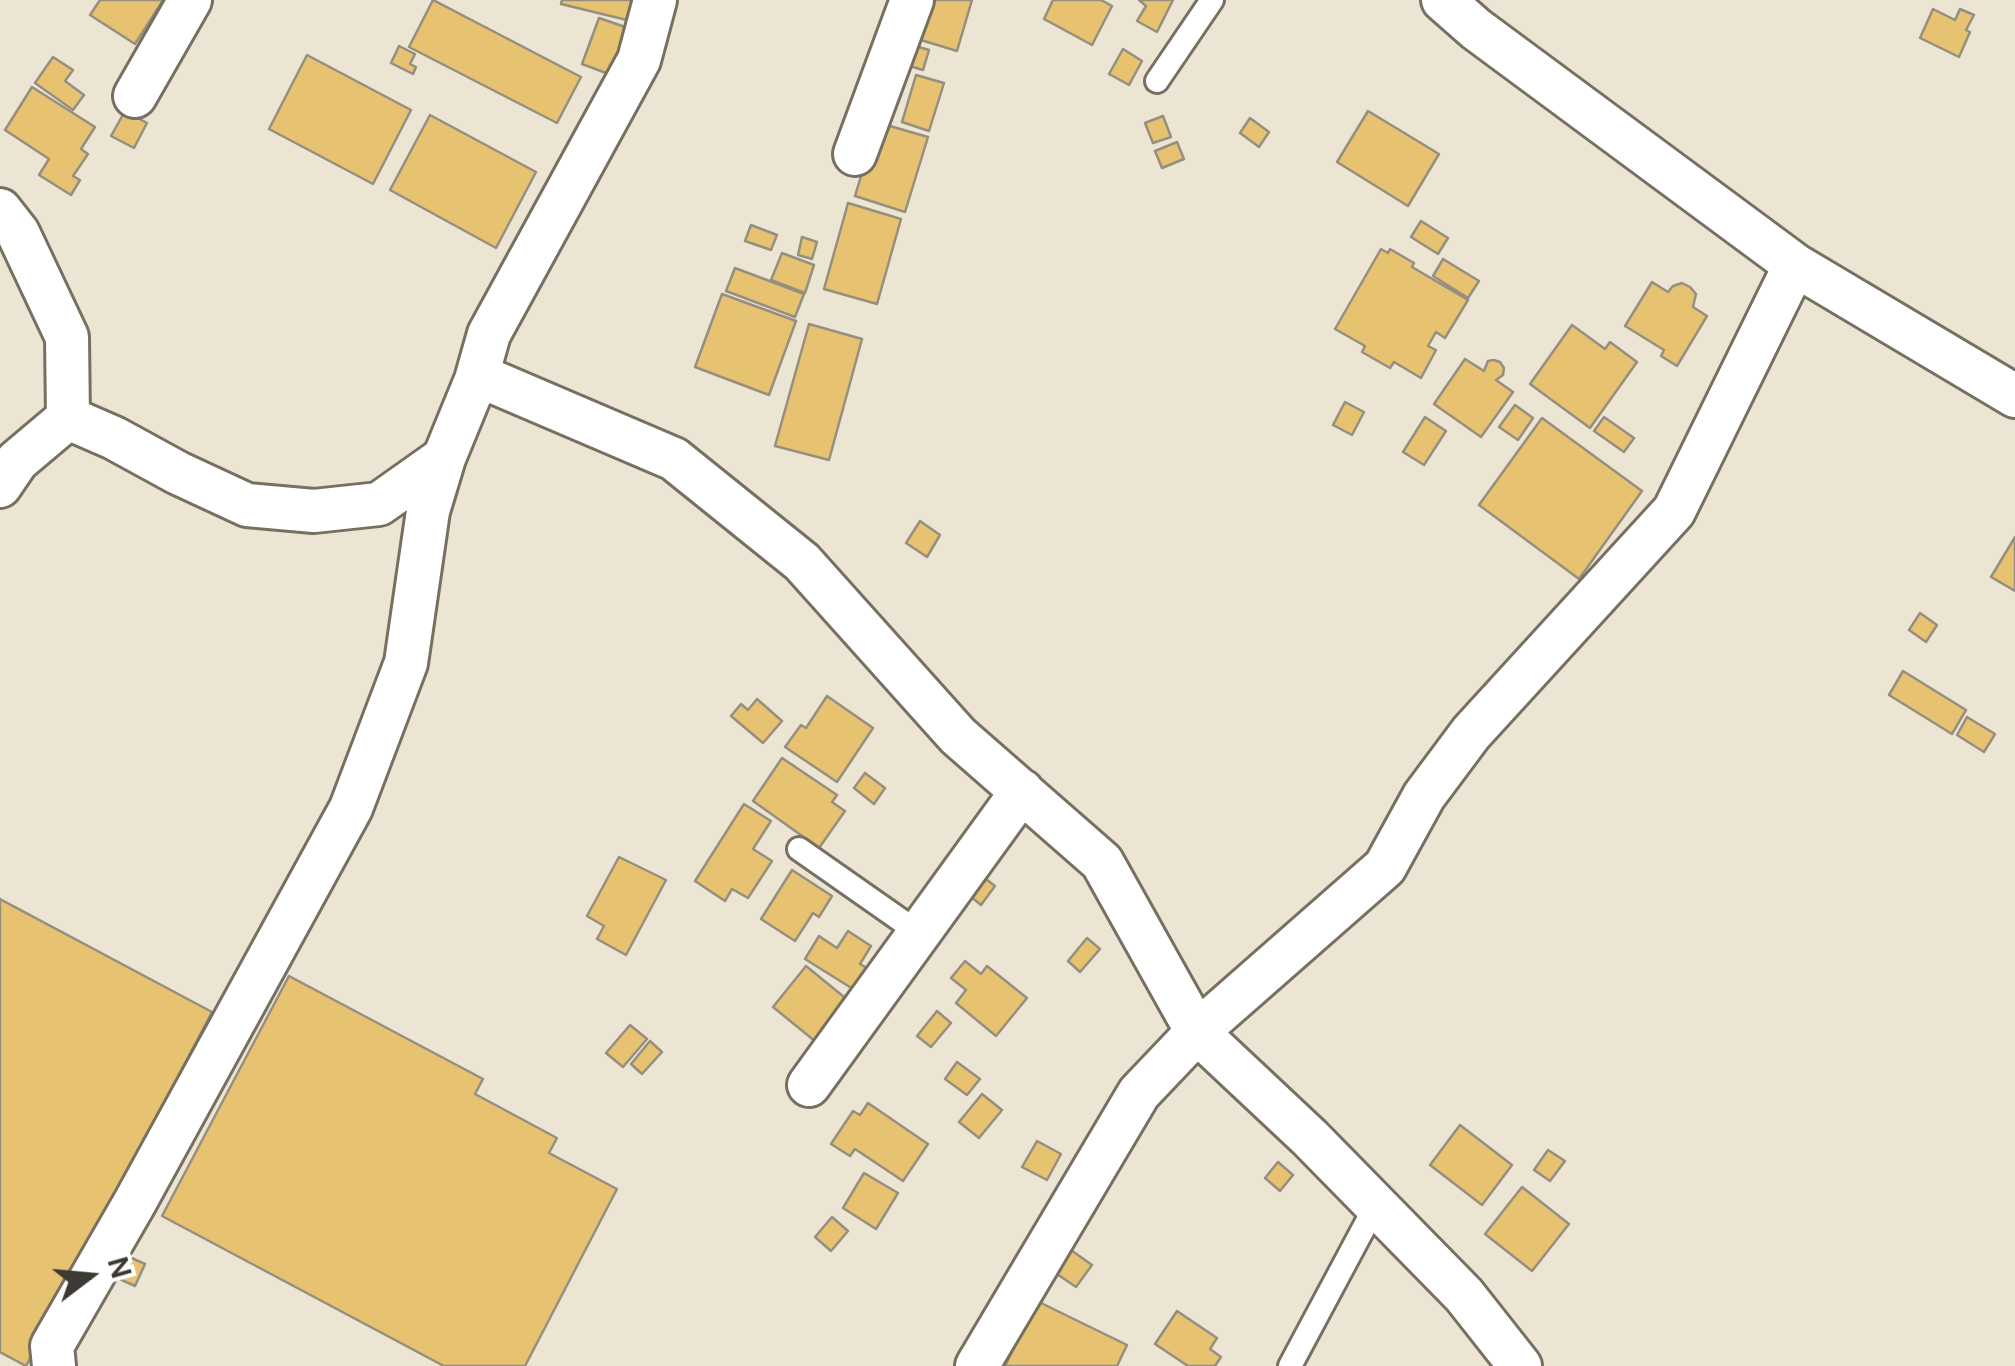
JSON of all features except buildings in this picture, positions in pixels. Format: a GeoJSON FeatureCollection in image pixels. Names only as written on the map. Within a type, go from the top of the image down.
{"type":"FeatureCollection","features":[{"type":"Feature","properties":{"kind":"street"},"geometry":{"type":"LineString","coordinates":[[135,96],[190,0]]}},
{"type":"Feature","properties":{"kind":"street"},"geometry":{"type":"LineString","coordinates":[[54,1366],[52,1346],[350,808],[406,662],[428,511],[489,334],[639,60],[655,0]]}},
{"type":"Feature","properties":{"kind":"street"},"geometry":{"type":"LineString","coordinates":[[855,154],[912,0]]}},
{"type":"Feature","properties":{"kind":"street"},"geometry":{"type":"LineString","coordinates":[[1443,0],[1483,14],[1795,265],[2015,396]]}},
{"type":"Feature","properties":{"kind":"street"},"geometry":{"type":"LineString","coordinates":[[0,210],[18,233],[67,337],[68,418]]}},
{"type":"Feature","properties":{"kind":"street"},"geometry":{"type":"LineString","coordinates":[[977,1366],[1138,1093],[1196,1032],[1386,867],[1424,796],[1471,733],[1674,511],[1795,265]]}},
{"type":"Feature","properties":{"kind":"street"},"geometry":{"type":"LineString","coordinates":[[476,380],[496,382],[674,459],[802,562],[958,736],[1102,862],[1196,1032],[1310,1138],[1464,1295],[1520,1366]]}},
{"type":"Feature","properties":{"kind":"street"},"geometry":{"type":"LineString","coordinates":[[68,418],[247,505],[314,511],[379,504],[444,458]]}},
{"type":"Feature","properties":{"kind":"street"},"geometry":{"type":"LineString","coordinates":[[0,486],[17,461],[68,418]]}},
{"type":"Feature","properties":{"kind":"street"},"geometry":{"type":"LineString","coordinates":[[809,1085],[1022,791]]}},
{"type":"Feature","properties":{"kind":"lane"},"geometry":{"type":"LineString","coordinates":[[1157,81],[1212,0]]}},
{"type":"Feature","properties":{"kind":"lane"},"geometry":{"type":"LineString","coordinates":[[800,848],[919,933]]}},
{"type":"Feature","properties":{"kind":"lane"},"geometry":{"type":"LineString","coordinates":[[1290,1366],[1376,1205]]}}]}
